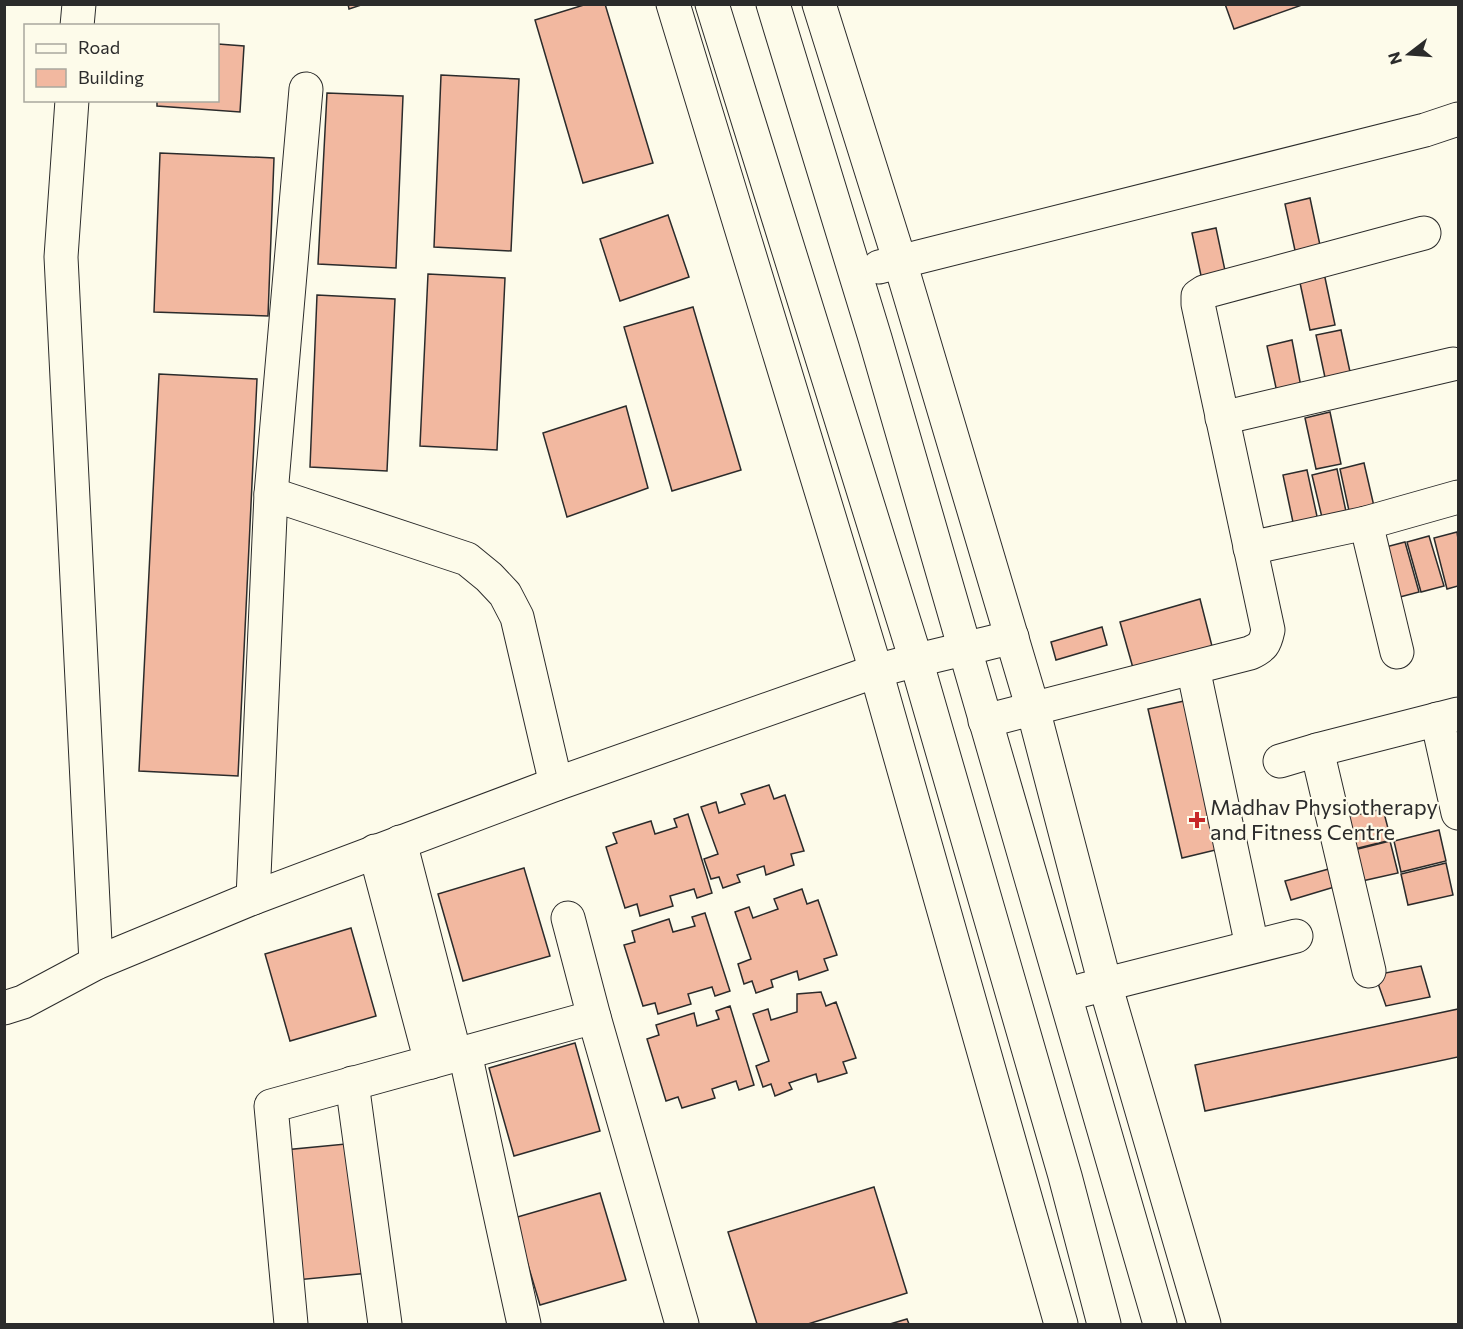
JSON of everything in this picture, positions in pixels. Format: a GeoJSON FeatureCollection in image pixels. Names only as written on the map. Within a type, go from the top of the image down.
{"type":"FeatureCollection","features":[{"type":"Feature","properties":{"kind":"street"},"geometry":{"type":"LineString","coordinates":[[77,24],[78,4]]}},
{"type":"Feature","properties":{"kind":"street"},"geometry":{"type":"LineString","coordinates":[[674,4],[876,671],[1061,1324]]}},
{"type":"Feature","properties":{"kind":"street"},"geometry":{"type":"LineString","coordinates":[[712,4],[916,660],[1065,1176],[1104,1324]]}},
{"type":"Feature","properties":{"kind":"street"},"geometry":{"type":"LineString","coordinates":[[773,4],[966,649],[1160,1324]]}},
{"type":"Feature","properties":{"kind":"street"},"geometry":{"type":"LineString","coordinates":[[819,4],[900,262],[1034,709],[1105,984],[1204,1324]]}},
{"type":"Feature","properties":{"kind":"street"},"geometry":{"type":"LineString","coordinates":[[253,898],[271,494],[306,89]]}},
{"type":"Feature","properties":{"kind":"street"},"geometry":{"type":"LineString","coordinates":[[72,102],[61,257],[96,963]]}},
{"type":"Feature","properties":{"kind":"street"},"geometry":{"type":"LineString","coordinates":[[855,273],[1425,130],[1458,119]]}},
{"type":"Feature","properties":{"kind":"street"},"geometry":{"type":"LineString","coordinates":[[985,721],[1250,653],[1266,642],[1268,630],[1198,296],[1424,233]]}},
{"type":"Feature","properties":{"kind":"street"},"geometry":{"type":"LineString","coordinates":[[1222,418],[1453,364]]}},
{"type":"Feature","properties":{"kind":"street"},"geometry":{"type":"LineString","coordinates":[[271,494],[466,559],[489,577],[505,594],[517,617],[556,784]]}},
{"type":"Feature","properties":{"kind":"street"},"geometry":{"type":"LineString","coordinates":[[1250,548],[1366,523],[1458,497]]}},
{"type":"Feature","properties":{"kind":"street"},"geometry":{"type":"LineString","coordinates":[[1366,523],[1397,652]]}},
{"type":"Feature","properties":{"kind":"street"},"geometry":{"type":"LineString","coordinates":[[4,1008],[23,1002],[96,963],[387,846],[876,671],[1012,638]]}},
{"type":"Feature","properties":{"kind":"street"},"geometry":{"type":"LineString","coordinates":[[1193,668],[1252,946]]}},
{"type":"Feature","properties":{"kind":"street"},"geometry":{"type":"LineString","coordinates":[[1280,761],[1448,716],[1458,813]]}},
{"type":"Feature","properties":{"kind":"street"},"geometry":{"type":"LineString","coordinates":[[1317,750],[1369,971]]}},
{"type":"Feature","properties":{"kind":"street"},"geometry":{"type":"LineString","coordinates":[[387,846],[409,929],[450,1057],[524,1324]]}},
{"type":"Feature","properties":{"kind":"street"},"geometry":{"type":"LineString","coordinates":[[568,918],[680,1324]]}},
{"type":"Feature","properties":{"kind":"street"},"geometry":{"type":"LineString","coordinates":[[1064,994],[1296,936]]}},
{"type":"Feature","properties":{"kind":"street"},"geometry":{"type":"LineString","coordinates":[[291,1324],[271,1106],[594,1017]]}},
{"type":"Feature","properties":{"kind":"street"},"geometry":{"type":"LineString","coordinates":[[352,1083],[385,1324]]}},
{"type":"Feature","properties":{"kind":"building"},"geometry":{"type":"Polygon","coordinates":[[[348,4],[364,4],[349,9],[348,4]]]}},
{"type":"Feature","properties":{"kind":"building"},"geometry":{"type":"Polygon","coordinates":[[[587,4],[605,4],[653,163],[583,183],[535,20],[587,4]]]}},
{"type":"Feature","properties":{"kind":"building"},"geometry":{"type":"Polygon","coordinates":[[[1225,4],[1301,4],[1302,5],[1234,29],[1225,4]]]}},
{"type":"Feature","properties":{"kind":"building"},"geometry":{"type":"Polygon","coordinates":[[[219,44],[244,46],[240,112],[157,106],[157,102],[219,102],[219,44]]]}},
{"type":"Feature","properties":{"kind":"building"},"geometry":{"type":"Polygon","coordinates":[[[441,75],[519,79],[511,251],[434,247],[441,75]]]}},
{"type":"Feature","properties":{"kind":"building"},"geometry":{"type":"Polygon","coordinates":[[[327,93],[403,96],[396,268],[318,264],[327,93]]]}},
{"type":"Feature","properties":{"kind":"building"},"geometry":{"type":"Polygon","coordinates":[[[160,153],[274,158],[268,316],[154,312],[160,153]]]}},
{"type":"Feature","properties":{"kind":"building"},"geometry":{"type":"Polygon","coordinates":[[[1310,198],[1321,250],[1296,255],[1285,204],[1310,198]]]}},
{"type":"Feature","properties":{"kind":"building"},"geometry":{"type":"Polygon","coordinates":[[[668,215],[689,277],[620,301],[600,239],[668,215]]]}},
{"type":"Feature","properties":{"kind":"building"},"geometry":{"type":"Polygon","coordinates":[[[1216,228],[1227,280],[1203,285],[1192,233],[1216,228]]]}},
{"type":"Feature","properties":{"kind":"building"},"geometry":{"type":"Polygon","coordinates":[[[1324,273],[1335,325],[1310,330],[1299,278],[1324,273]]]}},
{"type":"Feature","properties":{"kind":"building"},"geometry":{"type":"Polygon","coordinates":[[[428,274],[505,278],[497,450],[420,446],[428,274]]]}},
{"type":"Feature","properties":{"kind":"building"},"geometry":{"type":"Polygon","coordinates":[[[317,295],[395,299],[387,471],[310,467],[317,295]]]}},
{"type":"Feature","properties":{"kind":"building"},"geometry":{"type":"Polygon","coordinates":[[[693,307],[741,470],[672,491],[624,327],[693,307]]]}},
{"type":"Feature","properties":{"kind":"building"},"geometry":{"type":"Polygon","coordinates":[[[1341,330],[1352,381],[1327,387],[1316,335],[1341,330]]]}},
{"type":"Feature","properties":{"kind":"building"},"geometry":{"type":"Polygon","coordinates":[[[1292,340],[1302,392],[1278,397],[1267,346],[1292,340]]]}},
{"type":"Feature","properties":{"kind":"building"},"geometry":{"type":"Polygon","coordinates":[[[159,374],[257,379],[238,776],[139,771],[159,374]]]}},
{"type":"Feature","properties":{"kind":"building"},"geometry":{"type":"Polygon","coordinates":[[[626,406],[648,488],[567,517],[543,433],[626,406]]]}},
{"type":"Feature","properties":{"kind":"building"},"geometry":{"type":"Polygon","coordinates":[[[1330,412],[1341,464],[1316,469],[1305,418],[1330,412]]]}},
{"type":"Feature","properties":{"kind":"building"},"geometry":{"type":"Polygon","coordinates":[[[1364,463],[1376,515],[1351,520],[1340,469],[1364,463]]]}},
{"type":"Feature","properties":{"kind":"building"},"geometry":{"type":"Polygon","coordinates":[[[1337,469],[1348,521],[1324,526],[1312,475],[1337,469]]]}},
{"type":"Feature","properties":{"kind":"building"},"geometry":{"type":"Polygon","coordinates":[[[1307,470],[1318,521],[1294,527],[1283,475],[1307,470]]]}},
{"type":"Feature","properties":{"kind":"building"},"geometry":{"type":"Polygon","coordinates":[[[1457,532],[1458,586],[1447,589],[1434,538],[1457,532]]]}},
{"type":"Feature","properties":{"kind":"building"},"geometry":{"type":"Polygon","coordinates":[[[1429,536],[1444,586],[1421,592],[1407,542],[1429,536]]]}},
{"type":"Feature","properties":{"kind":"building"},"geometry":{"type":"Polygon","coordinates":[[[1405,542],[1419,592],[1396,598],[1382,548],[1405,542]]]}},
{"type":"Feature","properties":{"kind":"building"},"geometry":{"type":"Polygon","coordinates":[[[1200,599],[1214,654],[1135,675],[1120,622],[1200,599]]]}},
{"type":"Feature","properties":{"kind":"building"},"geometry":{"type":"Polygon","coordinates":[[[1102,627],[1107,645],[1056,660],[1051,642],[1102,627]]]}},
{"type":"Feature","properties":{"kind":"building"},"geometry":{"type":"Polygon","coordinates":[[[1193,699],[1228,847],[1182,858],[1148,709],[1193,699]]]}},
{"type":"Feature","properties":{"kind":"building"},"geometry":{"type":"Polygon","coordinates":[[[769,785],[774,799],[785,795],[804,851],[791,854],[794,865],[766,875],[764,866],[737,875],[740,882],[723,888],[719,877],[711,879],[704,859],[718,854],[701,807],[716,802],[719,813],[745,804],[741,794],[769,785]]]}},
{"type":"Feature","properties":{"kind":"building"},"geometry":{"type":"Polygon","coordinates":[[[1383,809],[1391,840],[1346,851],[1338,819],[1383,809]]]}},
{"type":"Feature","properties":{"kind":"building"},"geometry":{"type":"Polygon","coordinates":[[[688,814],[712,893],[697,898],[694,889],[670,896],[673,906],[640,916],[637,904],[625,908],[606,847],[617,843],[613,833],[651,821],[655,834],[677,827],[674,819],[688,814]]]}},
{"type":"Feature","properties":{"kind":"building"},"geometry":{"type":"Polygon","coordinates":[[[1439,830],[1446,861],[1401,872],[1394,841],[1439,830]]]}},
{"type":"Feature","properties":{"kind":"building"},"geometry":{"type":"Polygon","coordinates":[[[1390,841],[1398,873],[1353,883],[1346,852],[1390,841]]]}},
{"type":"Feature","properties":{"kind":"building"},"geometry":{"type":"Polygon","coordinates":[[[1446,863],[1453,895],[1408,905],[1401,874],[1446,863]]]}},
{"type":"Feature","properties":{"kind":"building"},"geometry":{"type":"Polygon","coordinates":[[[1336,867],[1341,885],[1291,900],[1285,881],[1336,867]]]}},
{"type":"Feature","properties":{"kind":"building"},"geometry":{"type":"Polygon","coordinates":[[[524,868],[550,956],[463,981],[438,894],[524,868]]]}},
{"type":"Feature","properties":{"kind":"building"},"geometry":{"type":"Polygon","coordinates":[[[802,889],[807,904],[818,900],[837,955],[824,959],[828,970],[799,980],[797,971],[771,980],[773,987],[756,993],[752,981],[744,984],[738,964],[751,959],[735,912],[749,907],[753,918],[778,909],[774,899],[802,889]]]}},
{"type":"Feature","properties":{"kind":"building"},"geometry":{"type":"Polygon","coordinates":[[[705,913],[730,991],[715,996],[712,987],[688,994],[691,1004],[658,1014],[655,1003],[643,1006],[624,945],[635,942],[632,931],[669,919],[673,932],[695,926],[692,917],[705,913]]]}},
{"type":"Feature","properties":{"kind":"building"},"geometry":{"type":"Polygon","coordinates":[[[351,928],[376,1016],[290,1041],[265,954],[351,928]]]}},
{"type":"Feature","properties":{"kind":"building"},"geometry":{"type":"Polygon","coordinates":[[[1421,966],[1430,997],[1386,1006],[1375,975],[1421,966]]]}},
{"type":"Feature","properties":{"kind":"building"},"geometry":{"type":"Polygon","coordinates":[[[821,992],[826,1006],[836,1002],[856,1058],[843,1062],[847,1073],[818,1082],[816,1074],[789,1083],[792,1089],[775,1096],[771,1084],[763,1087],[756,1066],[769,1061],[753,1014],[768,1009],[771,1020],[797,1012],[797,994],[821,992]]]}},
{"type":"Feature","properties":{"kind":"building"},"geometry":{"type":"Polygon","coordinates":[[[730,1006],[754,1085],[739,1090],[736,1081],[712,1089],[715,1098],[682,1108],[678,1097],[666,1101],[647,1039],[659,1035],[656,1025],[694,1013],[697,1026],[719,1019],[716,1011],[730,1006]]]}},
{"type":"Feature","properties":{"kind":"building"},"geometry":{"type":"Polygon","coordinates":[[[1458,1009],[1458,1057],[1205,1111],[1195,1065],[1458,1009]]]}},
{"type":"Feature","properties":{"kind":"building"},"geometry":{"type":"Polygon","coordinates":[[[575,1043],[600,1131],[514,1156],[489,1068],[575,1043]]]}},
{"type":"Feature","properties":{"kind":"building"},"geometry":{"type":"Polygon","coordinates":[[[356,1143],[369,1273],[296,1280],[284,1150],[356,1143]]]}},
{"type":"Feature","properties":{"kind":"building"},"geometry":{"type":"Polygon","coordinates":[[[874,1187],[907,1293],[808,1324],[757,1324],[728,1232],[874,1187]]]}},
{"type":"Feature","properties":{"kind":"building"},"geometry":{"type":"Polygon","coordinates":[[[600,1193],[626,1280],[540,1305],[514,1218],[600,1193]]]}},
{"type":"Feature","properties":{"kind":"building"},"geometry":{"type":"Polygon","coordinates":[[[907,1319],[909,1324],[890,1324],[907,1319]]]}},
{"type":"Feature","properties":{"kind":"place","name":"Madhav Physiotherapy and Fitness Centre"},"geometry":{"type":"Point","coordinates":[1197,820]}}]}
